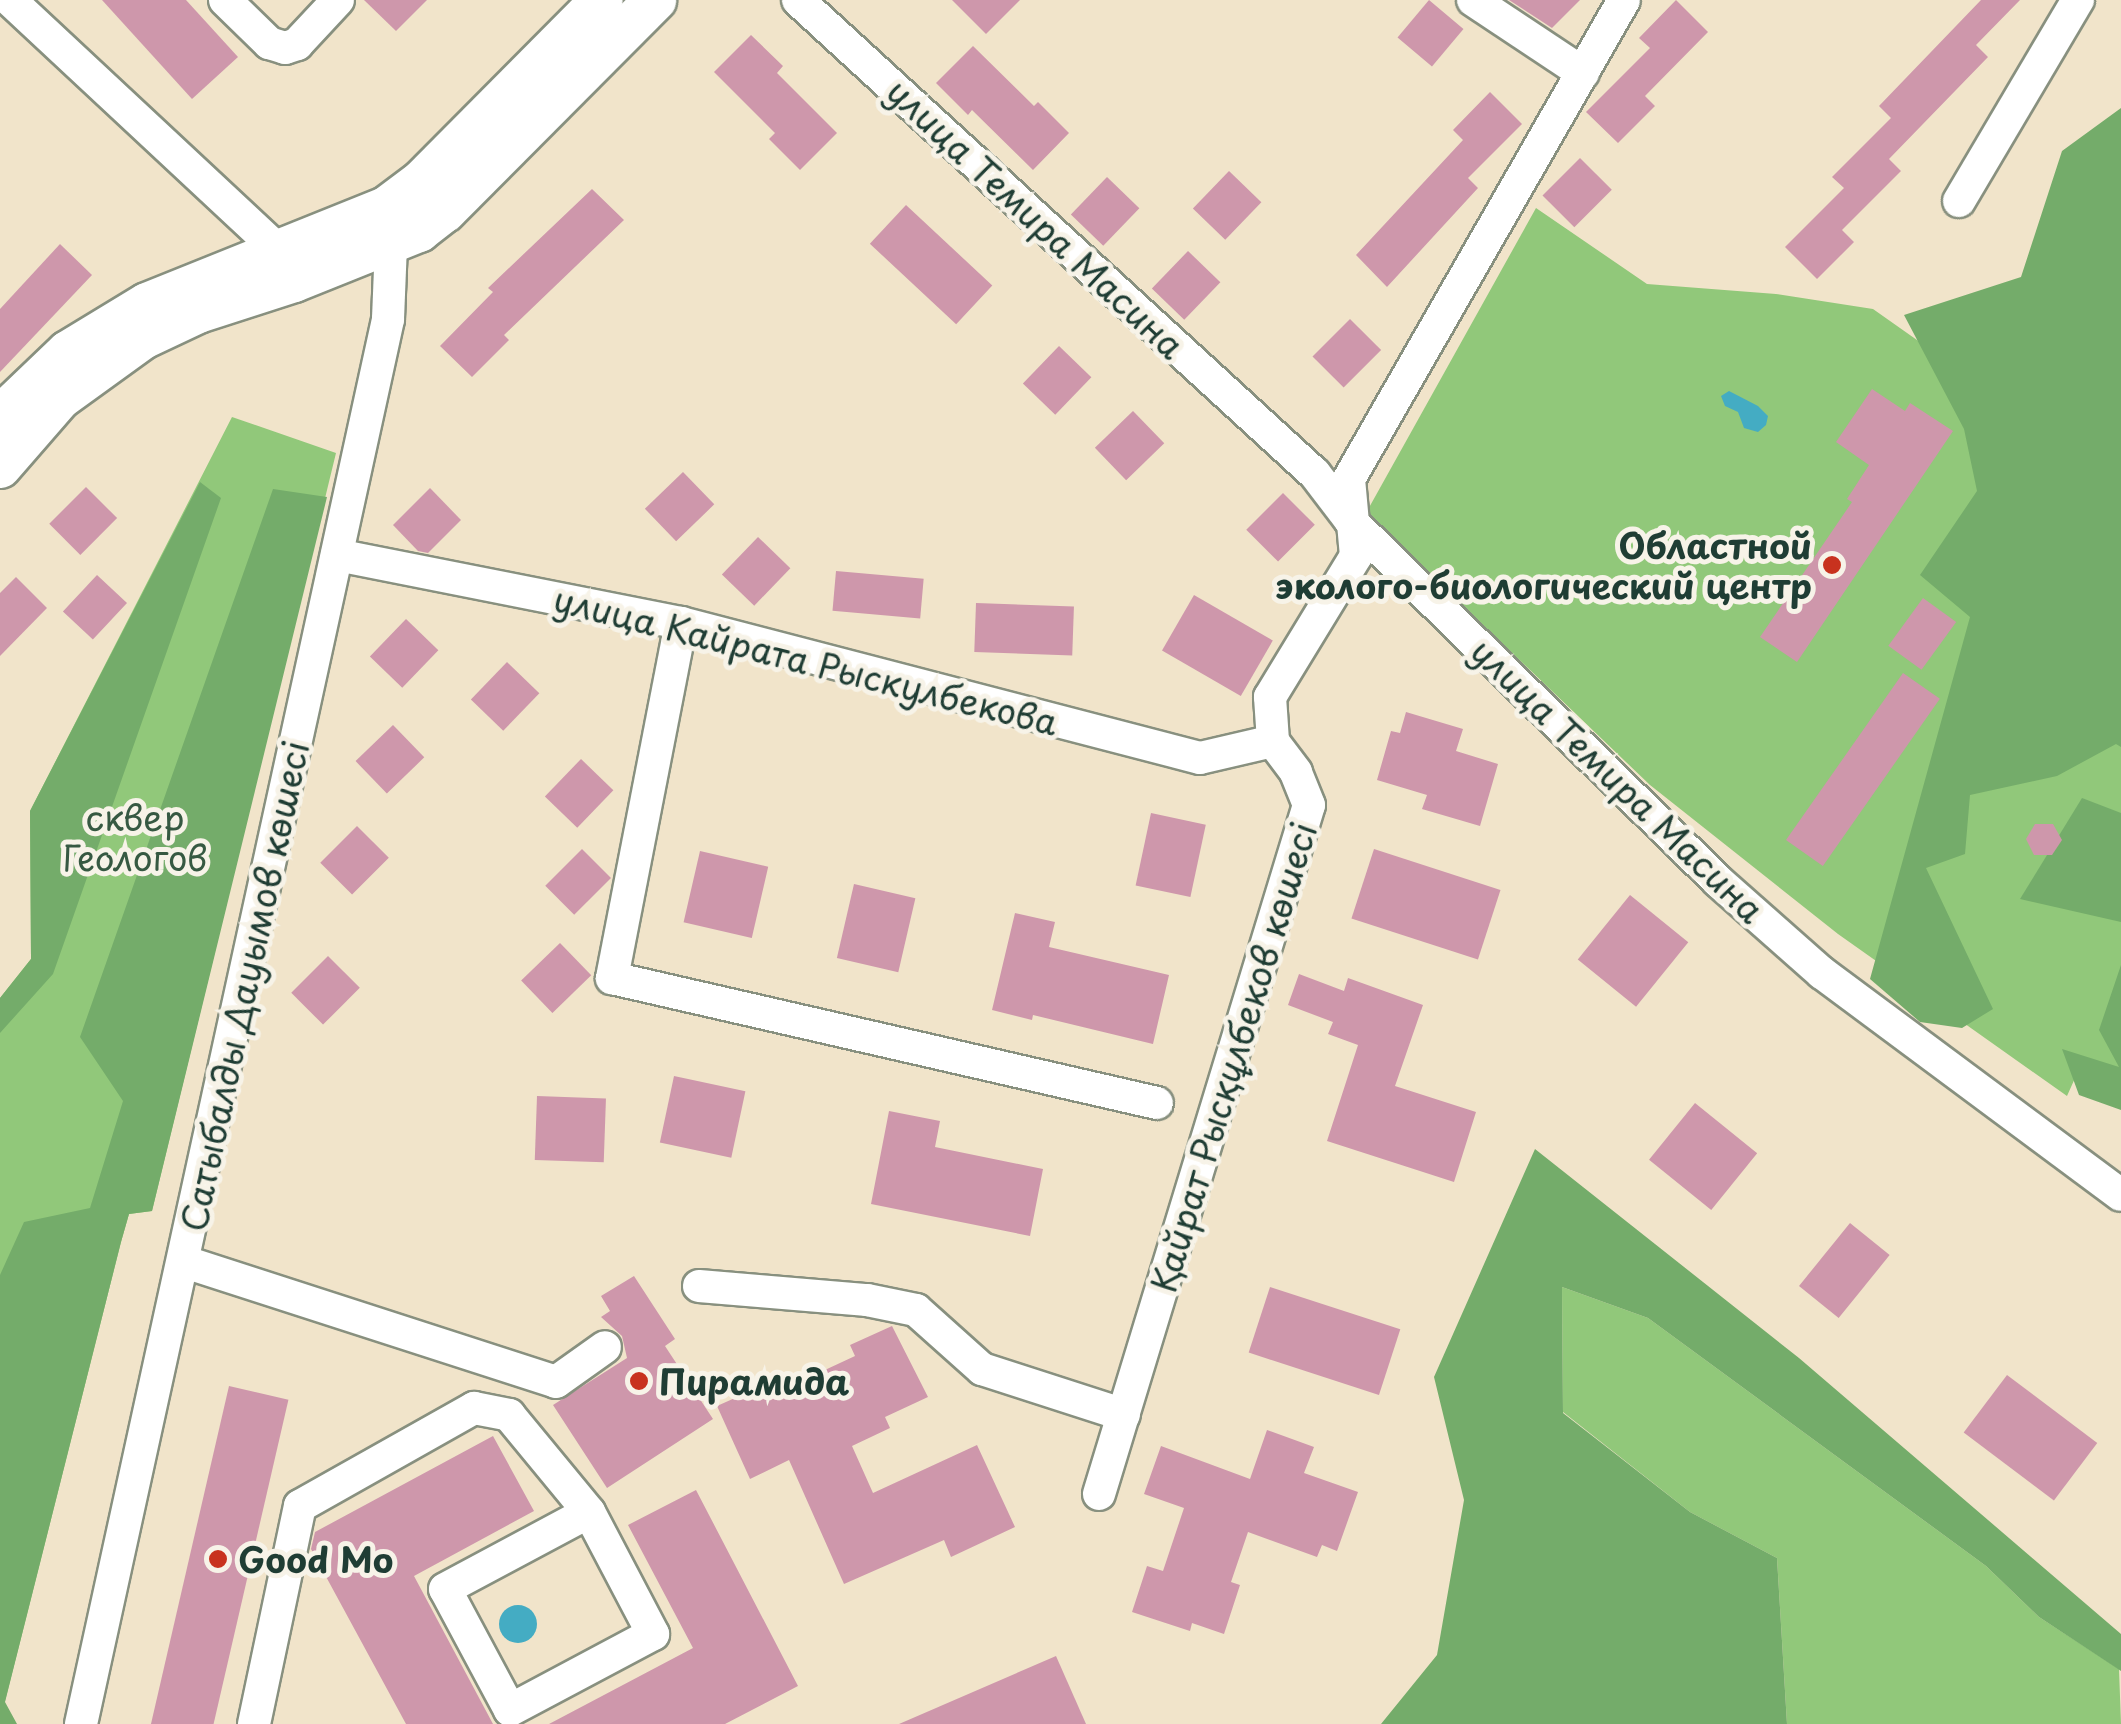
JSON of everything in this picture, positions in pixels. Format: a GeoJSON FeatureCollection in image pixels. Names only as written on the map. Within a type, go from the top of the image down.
{"type":"FeatureCollection","features":[{"type":"Feature","properties":{"kind":"main road"},"geometry":{"type":"LineString","coordinates":[[287,266],[404,195],[602,0]]}},
{"type":"Feature","properties":{"kind":"main road"},"geometry":{"type":"LineString","coordinates":[[0,416],[46,370],[107,342],[191,283],[391,245],[444,211],[655,0]]}},
{"type":"Feature","properties":{"kind":"main road"},"geometry":{"type":"LineString","coordinates":[[0,468],[107,342]]}},
{"type":"Feature","properties":{"kind":"street"},"geometry":{"type":"LineString","coordinates":[[225,0],[269,43],[285,48],[297,44],[338,0]]}},
{"type":"Feature","properties":{"kind":"street","name":"улица Темира Масина"},"geometry":{"type":"LineString","coordinates":[[798,0],[1315,474],[1350,520],[1718,880],[1822,973],[2121,1195]]}},
{"type":"Feature","properties":{"kind":"street"},"geometry":{"type":"LineString","coordinates":[[1473,0],[1583,73]]}},
{"type":"Feature","properties":{"kind":"street"},"geometry":{"type":"LineString","coordinates":[[1273,741],[1270,697],[1356,556],[1349,479],[1624,0]]}},
{"type":"Feature","properties":{"kind":"street"},"geometry":{"type":"LineString","coordinates":[[1959,201],[2078,0]]}},
{"type":"Feature","properties":{"kind":"street"},"geometry":{"type":"LineString","coordinates":[[21,4],[287,266]]}},
{"type":"Feature","properties":{"kind":"street","name":"Сатыбалды Дауымов көшесі"},"geometry":{"type":"LineString","coordinates":[[81,1724],[388,319],[391,245]]}},
{"type":"Feature","properties":{"kind":"street","name":"улица Кайрата Рыскулбекова"},"geometry":{"type":"LineString","coordinates":[[337,555],[681,623],[1200,758],[1273,741]]}},
{"type":"Feature","properties":{"kind":"street"},"geometry":{"type":"LineString","coordinates":[[681,623],[612,978],[1157,1104]]}},
{"type":"Feature","properties":{"kind":"street","name":"Қайрат Рысқұлбеков көшесі"},"geometry":{"type":"LineString","coordinates":[[1099,1494],[1309,805],[1296,772],[1273,741]]}},
{"type":"Feature","properties":{"kind":"street"},"geometry":{"type":"LineString","coordinates":[[185,1262],[556,1382],[605,1347]]}},
{"type":"Feature","properties":{"kind":"street"},"geometry":{"type":"LineString","coordinates":[[699,1286],[867,1300],[916,1310],[982,1369],[1124,1415]]}},
{"type":"Feature","properties":{"kind":"street"},"geometry":{"type":"LineString","coordinates":[[254,1724],[300,1506],[474,1408],[510,1415],[589,1512],[653,1634],[510,1710],[445,1589],[589,1512]]}},
{"type":"Feature","properties":{"kind":"green space"},"geometry":{"type":"Polygon","coordinates":[[[2121,108],[2121,747],[2116,744],[2057,776],[1970,795],[1965,854],[1926,868],[1993,1009],[1962,1028],[1920,1022],[1870,979],[1970,617],[1920,575],[1977,491],[1964,429],[1904,315],[2021,277],[2062,151],[2121,108]]]}},
{"type":"Feature","properties":{"kind":"green space"},"geometry":{"type":"Polygon","coordinates":[[[1536,208],[1647,284],[1776,294],[1873,309],[2121,484],[2121,1080],[2084,1058],[2067,1096],[1838,934],[1650,785],[1366,513],[1536,208]]]}},
{"type":"Feature","properties":{"kind":"green space","name":"сквер Геологов"},"geometry":{"type":"Polygon","coordinates":[[[232,417],[336,453],[152,1211],[129,1214],[0,1721],[0,998],[31,959],[30,811],[232,417]]]}},
{"type":"Feature","properties":{"kind":"green space"},"geometry":{"type":"Polygon","coordinates":[[[200,482],[221,498],[53,974],[0,1033],[0,998],[31,959],[30,811],[200,482]]]}},
{"type":"Feature","properties":{"kind":"green space"},"geometry":{"type":"Polygon","coordinates":[[[273,489],[327,497],[152,1211],[129,1214],[121,1242],[5,1702],[17,1724],[0,1724],[0,1275],[24,1222],[90,1208],[123,1101],[80,1037],[273,489]]]}},
{"type":"Feature","properties":{"kind":"green space"},"geometry":{"type":"Polygon","coordinates":[[[2082,798],[2121,813],[2121,922],[2020,899],[2082,798]]]}},
{"type":"Feature","properties":{"kind":"green space"},"geometry":{"type":"Polygon","coordinates":[[[2121,965],[2121,1110],[2079,1095],[2062,1049],[2119,1067],[2099,1030],[2121,965]]]}},
{"type":"Feature","properties":{"kind":"green space"},"geometry":{"type":"Polygon","coordinates":[[[1535,1149],[1799,1358],[2121,1634],[2121,1671],[2039,1617],[1986,1566],[1648,1318],[1562,1287],[1563,1413],[1690,1512],[1777,1558],[1787,1724],[1381,1724],[1437,1655],[1464,1500],[1434,1377],[1535,1149]]]}},
{"type":"Feature","properties":{"kind":"green space"},"geometry":{"type":"Polygon","coordinates":[[[1562,1287],[1648,1318],[1986,1566],[2039,1617],[2119,1669],[2121,1724],[1787,1724],[1777,1558],[1690,1512],[1563,1412],[1562,1287]]]}},
{"type":"Feature","properties":{"kind":"water"},"geometry":{"type":"Polygon","coordinates":[[[1729,391],[1758,406],[1768,416],[1766,425],[1758,432],[1744,428],[1738,412],[1725,406],[1721,396],[1729,391]]]}},
{"type":"Feature","properties":{"kind":"water"},"geometry":{"type":"Polygon","coordinates":[[[518,1605],[532,1610],[537,1624],[532,1638],[518,1643],[504,1638],[499,1624],[504,1610],[518,1605]]]}},
{"type":"Feature","properties":{"kind":"building"},"geometry":{"type":"Polygon","coordinates":[[[102,0],[186,0],[238,57],[192,99],[102,0]]]}},
{"type":"Feature","properties":{"kind":"building"},"geometry":{"type":"Polygon","coordinates":[[[364,0],[427,0],[396,31],[364,0]]]}},
{"type":"Feature","properties":{"kind":"building"},"geometry":{"type":"Polygon","coordinates":[[[952,0],[1020,0],[986,34],[952,0]]]}},
{"type":"Feature","properties":{"kind":"building"},"geometry":{"type":"Polygon","coordinates":[[[1429,0],[1463,29],[1432,66],[1398,38],[1429,0]]]}},
{"type":"Feature","properties":{"kind":"building"},"geometry":{"type":"Polygon","coordinates":[[[1509,0],[1580,0],[1552,28],[1509,0]]]}},
{"type":"Feature","properties":{"kind":"building"},"geometry":{"type":"Polygon","coordinates":[[[1676,0],[1708,32],[1645,96],[1655,106],[1618,143],[1586,112],[1650,48],[1639,38],[1676,0]]]}},
{"type":"Feature","properties":{"kind":"building"},"geometry":{"type":"Polygon","coordinates":[[[1981,0],[2020,0],[1976,45],[1988,57],[1889,159],[1901,171],[1842,230],[1854,242],[1817,279],[1785,247],[1844,188],[1832,177],[1891,118],[1879,106],[1981,0]]]}},
{"type":"Feature","properties":{"kind":"building"},"geometry":{"type":"Polygon","coordinates":[[[751,35],[783,66],[777,73],[837,133],[800,170],[769,139],[775,133],[714,72],[751,35]]]}},
{"type":"Feature","properties":{"kind":"building"},"geometry":{"type":"Polygon","coordinates":[[[973,46],[1034,106],[1038,102],[1069,133],[1033,170],[972,110],[968,115],[936,83],[973,46]]]}},
{"type":"Feature","properties":{"kind":"building"},"geometry":{"type":"Polygon","coordinates":[[[1490,92],[1522,124],[1468,178],[1478,188],[1387,287],[1356,255],[1463,140],[1453,130],[1490,92]]]}},
{"type":"Feature","properties":{"kind":"building"},"geometry":{"type":"Polygon","coordinates":[[[1580,158],[1612,190],[1574,227],[1543,195],[1580,158]]]}},
{"type":"Feature","properties":{"kind":"building"},"geometry":{"type":"Polygon","coordinates":[[[1229,171],[1261,202],[1225,240],[1193,208],[1229,171]]]}},
{"type":"Feature","properties":{"kind":"building"},"geometry":{"type":"Polygon","coordinates":[[[1107,177],[1139,208],[1103,246],[1071,214],[1107,177]]]}},
{"type":"Feature","properties":{"kind":"building"},"geometry":{"type":"Polygon","coordinates":[[[592,189],[624,220],[504,335],[509,340],[472,377],[440,346],[493,292],[488,288],[592,189]]]}},
{"type":"Feature","properties":{"kind":"building"},"geometry":{"type":"Polygon","coordinates":[[[906,205],[992,285],[956,324],[870,244],[906,205]]]}},
{"type":"Feature","properties":{"kind":"building"},"geometry":{"type":"Polygon","coordinates":[[[60,244],[92,275],[0,372],[0,309],[60,244]]]}},
{"type":"Feature","properties":{"kind":"building"},"geometry":{"type":"Polygon","coordinates":[[[1188,251],[1220,282],[1184,320],[1152,288],[1188,251]]]}},
{"type":"Feature","properties":{"kind":"building"},"geometry":{"type":"Polygon","coordinates":[[[1350,319],[1381,350],[1344,388],[1313,356],[1350,319]]]}},
{"type":"Feature","properties":{"kind":"building"},"geometry":{"type":"Polygon","coordinates":[[[1059,346],[1091,377],[1055,415],[1023,383],[1059,346]]]}},
{"type":"Feature","properties":{"kind":"building"},"geometry":{"type":"Polygon","coordinates":[[[1872,389],[1905,411],[1910,403],[1953,431],[1797,662],[1760,637],[1852,502],[1847,499],[1869,465],[1836,442],[1872,389]]]}},
{"type":"Feature","properties":{"kind":"building"},"geometry":{"type":"Polygon","coordinates":[[[1133,411],[1164,443],[1126,480],[1095,448],[1133,411]]]}},
{"type":"Feature","properties":{"kind":"building"},"geometry":{"type":"Polygon","coordinates":[[[683,472],[714,504],[676,541],[645,509],[683,472]]]}},
{"type":"Feature","properties":{"kind":"building"},"geometry":{"type":"Polygon","coordinates":[[[86,487],[117,518],[80,555],[49,524],[86,487]]]}},
{"type":"Feature","properties":{"kind":"building"},"geometry":{"type":"Polygon","coordinates":[[[430,488],[461,520],[428,553],[418,551],[393,525],[430,488]]]}},
{"type":"Feature","properties":{"kind":"building"},"geometry":{"type":"Polygon","coordinates":[[[1283,493],[1315,525],[1278,562],[1246,530],[1283,493]]]}},
{"type":"Feature","properties":{"kind":"building"},"geometry":{"type":"Polygon","coordinates":[[[758,537],[790,568],[754,606],[722,574],[758,537]]]}},
{"type":"Feature","properties":{"kind":"building"},"geometry":{"type":"Polygon","coordinates":[[[836,571],[924,579],[920,619],[833,611],[836,571]]]}},
{"type":"Feature","properties":{"kind":"building"},"geometry":{"type":"Polygon","coordinates":[[[97,575],[127,603],[93,640],[63,612],[97,575]]]}},
{"type":"Feature","properties":{"kind":"building"},"geometry":{"type":"Polygon","coordinates":[[[16,577],[47,608],[0,656],[0,593],[16,577]]]}},
{"type":"Feature","properties":{"kind":"building"},"geometry":{"type":"Polygon","coordinates":[[[1194,595],[1273,641],[1241,696],[1162,650],[1194,595]]]}},
{"type":"Feature","properties":{"kind":"building"},"geometry":{"type":"Polygon","coordinates":[[[1923,598],[1956,622],[1921,670],[1888,646],[1923,598]]]}},
{"type":"Feature","properties":{"kind":"building"},"geometry":{"type":"Polygon","coordinates":[[[976,603],[1074,606],[1072,655],[974,652],[976,603]]]}},
{"type":"Feature","properties":{"kind":"building"},"geometry":{"type":"Polygon","coordinates":[[[406,619],[438,650],[402,688],[370,656],[406,619]]]}},
{"type":"Feature","properties":{"kind":"building"},"geometry":{"type":"Polygon","coordinates":[[[507,662],[539,693],[503,731],[471,699],[507,662]]]}},
{"type":"Feature","properties":{"kind":"building"},"geometry":{"type":"Polygon","coordinates":[[[1903,673],[1940,699],[1823,866],[1786,840],[1903,673]]]}},
{"type":"Feature","properties":{"kind":"building"},"geometry":{"type":"Polygon","coordinates":[[[1406,712],[1463,729],[1456,751],[1498,764],[1480,826],[1422,809],[1427,795],[1377,780],[1391,731],[1400,733],[1406,712]]]}},
{"type":"Feature","properties":{"kind":"building"},"geometry":{"type":"Polygon","coordinates":[[[393,725],[424,757],[387,793],[356,761],[393,725]]]}},
{"type":"Feature","properties":{"kind":"building"},"geometry":{"type":"Polygon","coordinates":[[[581,759],[613,790],[577,828],[545,796],[581,759]]]}},
{"type":"Feature","properties":{"kind":"building"},"geometry":{"type":"Polygon","coordinates":[[[1151,813],[1206,825],[1190,897],[1136,885],[1151,813]]]}},
{"type":"Feature","properties":{"kind":"building"},"geometry":{"type":"Polygon","coordinates":[[[2035,824],[2053,824],[2062,840],[2052,855],[2034,855],[2026,839],[2035,824]]]}},
{"type":"Feature","properties":{"kind":"building"},"geometry":{"type":"Polygon","coordinates":[[[357,826],[389,858],[352,895],[320,863],[357,826]]]}},
{"type":"Feature","properties":{"kind":"building"},"geometry":{"type":"Polygon","coordinates":[[[582,849],[611,878],[574,915],[545,886],[582,849]]]}},
{"type":"Feature","properties":{"kind":"building"},"geometry":{"type":"Polygon","coordinates":[[[1374,849],[1500,890],[1478,960],[1351,918],[1374,849]]]}},
{"type":"Feature","properties":{"kind":"building"},"geometry":{"type":"Polygon","coordinates":[[[700,851],[768,867],[752,938],[684,922],[700,851]]]}},
{"type":"Feature","properties":{"kind":"building"},"geometry":{"type":"Polygon","coordinates":[[[854,884],[915,898],[898,972],[837,958],[854,884]]]}},
{"type":"Feature","properties":{"kind":"building"},"geometry":{"type":"Polygon","coordinates":[[[1630,895],[1688,942],[1636,1007],[1578,960],[1630,895]]]}},
{"type":"Feature","properties":{"kind":"building"},"geometry":{"type":"Polygon","coordinates":[[[1015,913],[1055,922],[1049,947],[1169,975],[1153,1044],[1033,1015],[1032,1020],[992,1010],[1015,913]]]}},
{"type":"Feature","properties":{"kind":"building"},"geometry":{"type":"Polygon","coordinates":[[[560,943],[591,975],[552,1013],[521,981],[560,943]]]}},
{"type":"Feature","properties":{"kind":"building"},"geometry":{"type":"Polygon","coordinates":[[[328,956],[360,988],[323,1025],[291,993],[328,956]]]}},
{"type":"Feature","properties":{"kind":"building"},"geometry":{"type":"Polygon","coordinates":[[[1299,974],[1344,991],[1348,978],[1423,1005],[1395,1086],[1476,1112],[1454,1182],[1327,1141],[1358,1045],[1328,1034],[1333,1022],[1288,1005],[1299,974]]]}},
{"type":"Feature","properties":{"kind":"building"},"geometry":{"type":"Polygon","coordinates":[[[674,1076],[745,1091],[731,1158],[660,1143],[674,1076]]]}},
{"type":"Feature","properties":{"kind":"building"},"geometry":{"type":"Polygon","coordinates":[[[537,1096],[606,1098],[604,1162],[535,1160],[537,1096]]]}},
{"type":"Feature","properties":{"kind":"building"},"geometry":{"type":"Polygon","coordinates":[[[1695,1103],[1757,1153],[1711,1210],[1649,1160],[1695,1103]]]}},
{"type":"Feature","properties":{"kind":"building"},"geometry":{"type":"Polygon","coordinates":[[[889,1111],[940,1121],[935,1147],[1043,1169],[1030,1236],[871,1204],[889,1111]]]}},
{"type":"Feature","properties":{"kind":"building"},"geometry":{"type":"Polygon","coordinates":[[[1850,1223],[1890,1255],[1839,1318],[1799,1286],[1850,1223]]]}},
{"type":"Feature","properties":{"kind":"building","name":"Пирамида"},"geometry":{"type":"Polygon","coordinates":[[[634,1276],[675,1339],[665,1346],[713,1419],[607,1488],[553,1405],[627,1358],[622,1336],[601,1317],[610,1311],[601,1296],[634,1276]]]}},
{"type":"Feature","properties":{"kind":"building"},"geometry":{"type":"Polygon","coordinates":[[[1270,1287],[1400,1329],[1379,1395],[1249,1353],[1270,1287]]]}},
{"type":"Feature","properties":{"kind":"building"},"geometry":{"type":"Polygon","coordinates":[[[892,1326],[928,1397],[885,1417],[890,1428],[852,1446],[873,1493],[977,1445],[1015,1527],[951,1557],[944,1540],[844,1584],[789,1460],[750,1479],[717,1406],[764,1385],[769,1396],[855,1356],[850,1345],[892,1326]]]}},
{"type":"Feature","properties":{"kind":"building"},"geometry":{"type":"Polygon","coordinates":[[[2007,1375],[2097,1443],[2054,1501],[1964,1433],[2007,1375]]]}},
{"type":"Feature","properties":{"kind":"building"},"geometry":{"type":"Polygon","coordinates":[[[229,1386],[288,1400],[214,1724],[151,1724],[229,1386]]]}},
{"type":"Feature","properties":{"kind":"building"},"geometry":{"type":"Polygon","coordinates":[[[1267,1430],[1314,1447],[1304,1473],[1358,1492],[1337,1551],[1322,1545],[1317,1557],[1248,1532],[1231,1582],[1240,1585],[1224,1634],[1192,1623],[1190,1631],[1132,1612],[1147,1566],[1163,1571],[1184,1508],[1144,1494],[1161,1446],[1250,1479],[1267,1430]]]}},
{"type":"Feature","properties":{"kind":"building"},"geometry":{"type":"Polygon","coordinates":[[[493,1436],[534,1511],[414,1576],[493,1724],[406,1724],[311,1549],[315,1532],[493,1436]]]}},
{"type":"Feature","properties":{"kind":"building"},"geometry":{"type":"Polygon","coordinates":[[[696,1490],[798,1686],[725,1724],[549,1724],[693,1648],[628,1525],[696,1490]]]}},
{"type":"Feature","properties":{"kind":"building"},"geometry":{"type":"Polygon","coordinates":[[[1056,1656],[1086,1724],[899,1724],[1056,1656]]]}},
{"type":"Feature","properties":{"kind":"place","name":"Областной эколого-биологический центр"},"geometry":{"type":"Point","coordinates":[1832,565]}},
{"type":"Feature","properties":{"kind":"place","name":"Пирамида"},"geometry":{"type":"Point","coordinates":[639,1381]}},
{"type":"Feature","properties":{"kind":"place","name":"Good Mo"},"geometry":{"type":"Point","coordinates":[218,1559]}}]}
